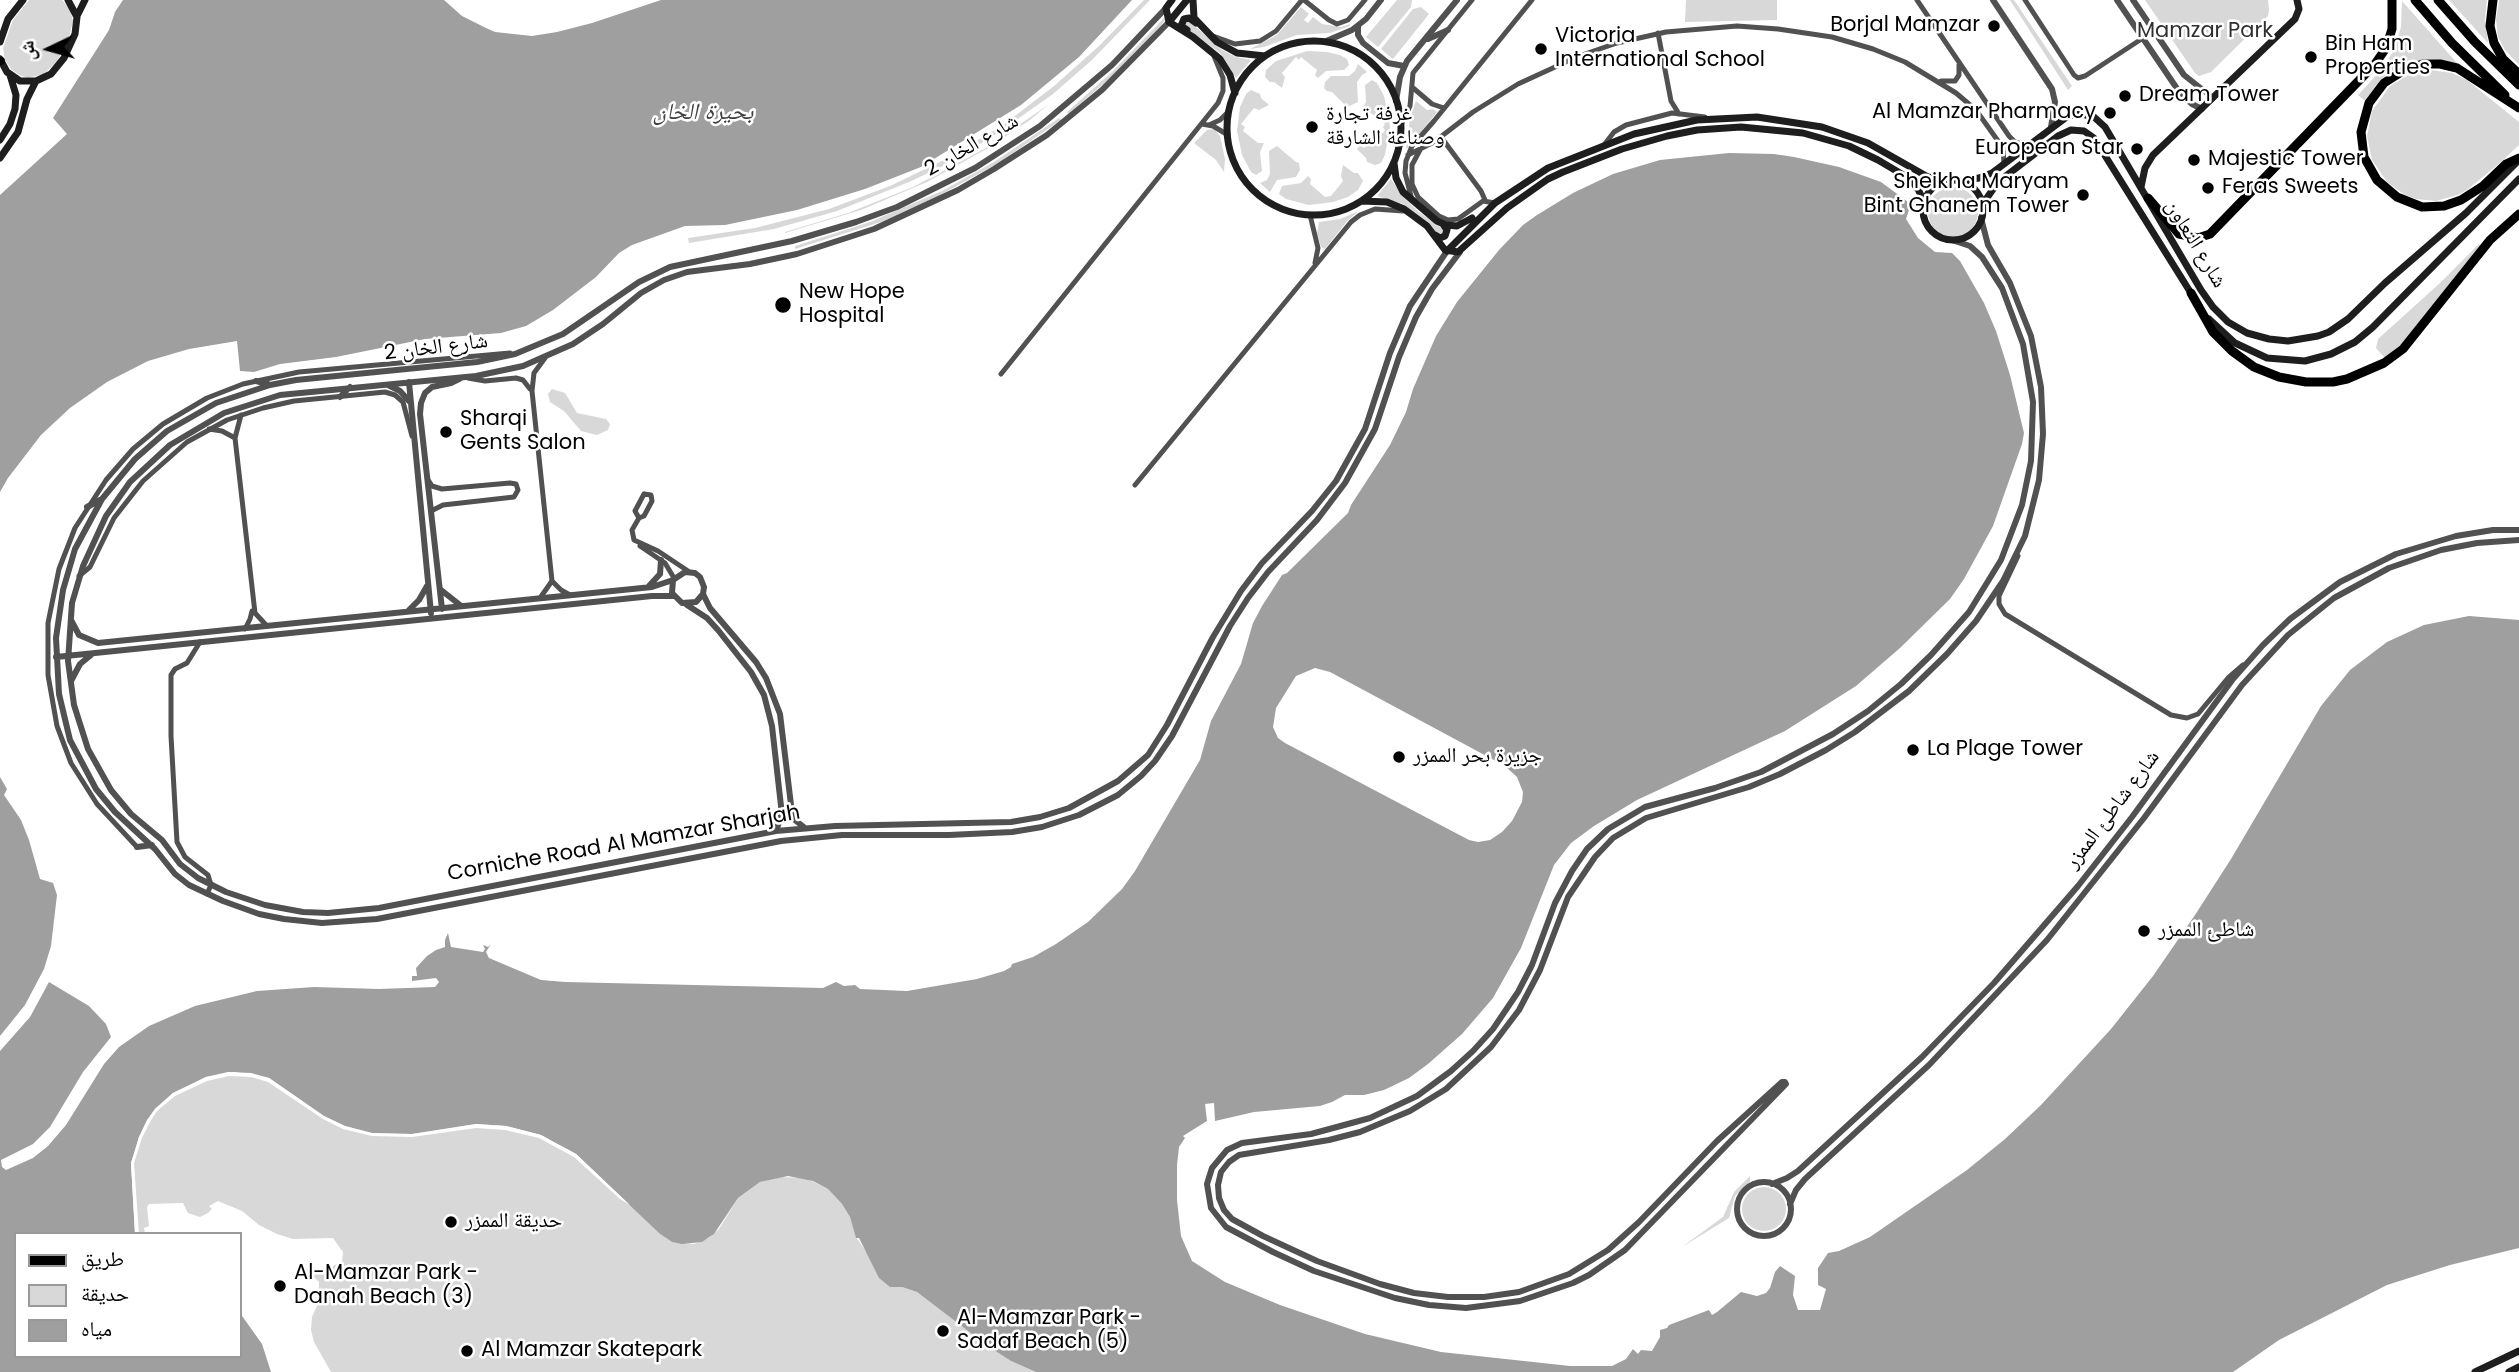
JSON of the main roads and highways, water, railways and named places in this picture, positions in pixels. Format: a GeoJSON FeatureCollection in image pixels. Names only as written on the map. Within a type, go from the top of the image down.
{"type":"FeatureCollection","features":[{"type":"Feature","properties":{"kind":"highway"},"geometry":{"type":"LineString","coordinates":[[2148,198],[2179,234],[2191,239],[2210,234],[2375,64],[2389,40],[2393,18],[2392,0]]}},
{"type":"Feature","properties":{"kind":"highway"},"geometry":{"type":"LineString","coordinates":[[2415,0],[2474,66],[2519,108]]}},
{"type":"Feature","properties":{"kind":"highway"},"geometry":{"type":"LineString","coordinates":[[2438,0],[2475,42],[2519,85]]}},
{"type":"Feature","properties":{"kind":"highway"},"geometry":{"type":"LineString","coordinates":[[2493,0],[2490,17],[2494,43],[2503,59],[2519,74]]}},
{"type":"Feature","properties":{"kind":"highway"},"geometry":{"type":"LineString","coordinates":[[2519,108],[2457,68],[2432,64],[2414,66],[2391,77],[2374,96],[2364,114],[2361,140],[2368,166],[2383,187],[2397,197],[2422,207],[2444,206],[2461,200],[2483,186],[2506,164],[2519,159]]}},
{"type":"Feature","properties":{"kind":"highway"},"geometry":{"type":"LineString","coordinates":[[2191,293],[2213,332],[2232,351],[2254,367],[2293,380],[2320,383],[2347,379],[2384,363],[2403,349],[2490,240],[2519,214]]}},
{"type":"Feature","properties":{"kind":"main road"},"geometry":{"type":"LineString","coordinates":[[0,42],[8,19],[23,0]]}},
{"type":"Feature","properties":{"kind":"main road"},"geometry":{"type":"LineString","coordinates":[[68,0],[77,17]]}},
{"type":"Feature","properties":{"kind":"main road"},"geometry":{"type":"LineString","coordinates":[[10,75],[24,82],[36,81],[51,74],[64,58],[75,34],[77,17],[85,0]]}},
{"type":"Feature","properties":{"kind":"main road","name":"شارع الخان 2"},"geometry":{"type":"LineString","coordinates":[[1170,22],[1166,8],[1172,0]]}},
{"type":"Feature","properties":{"kind":"main road"},"geometry":{"type":"LineString","coordinates":[[1190,0],[1193,14],[1200,26]]}},
{"type":"Feature","properties":{"kind":"main road","name":"شارع الخان 2"},"geometry":{"type":"LineString","coordinates":[[1170,22],[1190,0]]}},
{"type":"Feature","properties":{"kind":"main road"},"geometry":{"type":"LineString","coordinates":[[2141,188],[2143,172],[2150,159],[2295,19],[2299,9],[2297,0]]}},
{"type":"Feature","properties":{"kind":"main road"},"geometry":{"type":"LineString","coordinates":[[1193,37],[1182,27],[1182,21],[1189,18],[1232,51],[1265,56]]}},
{"type":"Feature","properties":{"kind":"main road"},"geometry":{"type":"LineString","coordinates":[[1170,22],[1211,50],[1228,69],[1235,93]]}},
{"type":"Feature","properties":{"kind":"main road"},"geometry":{"type":"LineString","coordinates":[[1324,42],[1350,49],[1369,61],[1388,82],[1396,101],[1401,125],[1399,145],[1394,162],[1381,184],[1362,201],[1340,211],[1310,215],[1280,208],[1252,189],[1237,168],[1228,135],[1229,111],[1235,93],[1250,70],[1265,56],[1294,43],[1324,42]]}},
{"type":"Feature","properties":{"kind":"main road"},"geometry":{"type":"LineString","coordinates":[[0,60],[10,75],[16,103],[12,119],[0,140]]}},
{"type":"Feature","properties":{"kind":"main road"},"geometry":{"type":"LineString","coordinates":[[0,158],[15,138],[27,99],[36,81]]}},
{"type":"Feature","properties":{"kind":"main road","name":"شارع التعاون"},"geometry":{"type":"LineString","coordinates":[[2062,120],[2078,113],[2087,114],[2105,127],[2201,290],[2221,316],[2258,337],[2278,341],[2298,340],[2329,332],[2348,319],[2466,213],[2519,159]]}},
{"type":"Feature","properties":{"kind":"main road","name":"Corniche Road Al Mamzar Sharjah"},"geometry":{"type":"LineString","coordinates":[[1447,251],[1495,203],[1548,167],[1665,125],[1712,118],[1757,117],[1822,127],[1881,149],[1928,177],[1946,181]]}},
{"type":"Feature","properties":{"kind":"main road"},"geometry":{"type":"LineString","coordinates":[[1962,181],[1976,192],[1982,205],[1982,218],[1969,235],[1952,240],[1939,237],[1929,228],[1923,216],[1924,202],[1930,190],[1946,181],[1983,177],[2051,127],[2062,120],[2066,124],[2068,131],[2003,178],[1982,205]]}},
{"type":"Feature","properties":{"kind":"main road","name":"Corniche Road Al Mamzar Sharjah"},"geometry":{"type":"LineString","coordinates":[[1447,251],[1460,252],[1494,219],[1548,179],[1667,135],[1726,127],[1788,130],[1849,146],[1910,179],[1924,202]]}},
{"type":"Feature","properties":{"kind":"main road","name":"شارع التعاون"},"geometry":{"type":"LineString","coordinates":[[2068,131],[2080,130],[2094,138],[2191,293],[2217,328],[2247,350],[2267,358],[2290,361],[2305,361],[2331,354],[2355,342],[2374,327],[2519,179]]}},
{"type":"Feature","properties":{"kind":"main road"},"geometry":{"type":"LineString","coordinates":[[1362,201],[1387,202],[1410,212],[1440,238],[1445,236],[1447,230],[1443,224],[1406,196],[1398,183],[1394,162]]}},
{"type":"Feature","properties":{"kind":"main road"},"geometry":{"type":"LineString","coordinates":[[1443,224],[1460,225],[1487,210],[1494,219]]}},
{"type":"Feature","properties":{"kind":"main road"},"geometry":{"type":"LineString","coordinates":[[1434,234],[1447,251]]}},
{"type":"Feature","properties":{"kind":"main road"},"geometry":{"type":"LineString","coordinates":[[2476,1372],[2519,1351]]}},
{"type":"Feature","properties":{"kind":"main road"},"geometry":{"type":"LineString","coordinates":[[2509,1372],[2519,1367]]}},
{"type":"Feature","properties":{"kind":"water","name":"بحيرة الخان"},"geometry":{"type":"Polygon","coordinates":[[[123,0],[444,0],[462,16],[495,32],[532,36],[592,23],[661,0],[1132,0],[1079,57],[1021,105],[921,167],[865,189],[797,210],[725,225],[685,226],[632,245],[553,310],[526,326],[501,333],[425,339],[336,357],[280,364],[254,372],[240,371],[237,341],[189,349],[148,361],[107,382],[70,408],[41,435],[0,492],[0,195],[67,134],[53,118],[109,30],[115,12],[123,0]]]}},
{"type":"Feature","properties":{"kind":"water"},"geometry":{"type":"Polygon","coordinates":[[[1729,153],[1774,154],[1839,167],[1881,182],[1908,202],[1910,207],[1906,219],[1918,238],[1935,252],[1952,253],[1960,261],[1984,303],[2010,375],[2024,433],[1993,526],[1950,599],[1856,686],[1785,731],[1637,800],[1571,843],[1554,865],[1521,948],[1493,998],[1462,1034],[1409,1078],[1384,1090],[1364,1095],[1345,1095],[1320,1106],[1254,1112],[1215,1121],[1214,1103],[1205,1104],[1207,1121],[1183,1136],[1185,1138],[1179,1147],[1177,1165],[1181,1236],[1192,1261],[1225,1282],[1280,1305],[1365,1334],[1441,1352],[1570,1366],[1612,1366],[1626,1359],[1633,1349],[1638,1354],[1641,1350],[1652,1351],[1660,1337],[1660,1330],[1669,1325],[1709,1310],[1712,1315],[1741,1292],[1757,1296],[1766,1293],[1780,1266],[1795,1276],[1793,1295],[1798,1310],[1820,1310],[1826,1289],[1818,1285],[1818,1268],[1828,1253],[1870,1237],[1967,1170],[2041,1105],[2111,1029],[2153,976],[2195,915],[2321,706],[2350,670],[2387,642],[2424,625],[2469,616],[2519,620],[2519,1248],[2450,1265],[2387,1285],[2279,1340],[2233,1372],[1036,1372],[1011,1361],[988,1346],[917,1292],[902,1287],[890,1287],[879,1278],[859,1238],[856,1238],[850,1217],[842,1204],[828,1189],[813,1181],[788,1176],[760,1182],[738,1198],[714,1234],[702,1242],[682,1244],[672,1242],[660,1234],[576,1154],[541,1135],[506,1126],[476,1124],[412,1134],[372,1133],[345,1126],[324,1116],[269,1078],[234,1072],[206,1077],[173,1093],[155,1109],[147,1121],[131,1163],[135,1232],[14,1232],[14,1358],[242,1358],[242,1316],[262,1344],[271,1372],[0,1372],[0,1051],[30,1017],[49,982],[89,1006],[106,1024],[111,1037],[83,1072],[50,1127],[33,1144],[1,1160],[2,1167],[6,1170],[33,1158],[48,1146],[66,1125],[104,1064],[119,1047],[149,1026],[195,1006],[257,991],[314,987],[435,987],[439,982],[436,978],[412,981],[412,976],[417,976],[416,968],[427,956],[445,947],[448,933],[451,947],[483,952],[483,945],[488,947],[491,944],[486,952],[489,958],[541,980],[823,988],[836,982],[844,986],[855,985],[860,989],[907,991],[977,979],[1004,971],[1012,964],[1033,957],[1056,944],[1088,922],[1122,889],[1135,871],[1200,760],[1211,721],[1241,664],[1253,623],[1262,606],[1282,575],[1348,513],[1390,445],[1436,336],[1457,302],[1523,225],[1573,193],[1613,174],[1660,160],[1729,153]],[[1315,668],[1296,676],[1276,708],[1273,727],[1278,738],[1285,743],[1469,840],[1490,840],[1502,832],[1512,821],[1522,802],[1523,792],[1517,777],[1505,766],[1330,672],[1315,668]]]}},
{"type":"Feature","properties":{"kind":"water"},"geometry":{"type":"Polygon","coordinates":[[[0,777],[7,789],[4,795],[21,820],[29,840],[40,879],[53,883],[57,895],[51,946],[44,969],[25,1005],[0,1036],[0,777]]]}},
{"type":"Feature","properties":{"kind":"place","name":"Borjal Mamzar"},"geometry":{"type":"Point","coordinates":[1994,26]}},
{"type":"Feature","properties":{"kind":"place","name":"Victoria International School"},"geometry":{"type":"Point","coordinates":[1541,49]}},
{"type":"Feature","properties":{"kind":"place","name":"Bin Ham Properties"},"geometry":{"type":"Point","coordinates":[2311,57]}},
{"type":"Feature","properties":{"kind":"place","name":"Dream Tower"},"geometry":{"type":"Point","coordinates":[2125,96]}},
{"type":"Feature","properties":{"kind":"place","name":"Al Mamzar Pharmacy"},"geometry":{"type":"Point","coordinates":[2110,113]}},
{"type":"Feature","properties":{"kind":"place","name":"غرفة تجارة وصناعة الشارقة"},"geometry":{"type":"Point","coordinates":[1312,127]}},
{"type":"Feature","properties":{"kind":"place","name":"European Star"},"geometry":{"type":"Point","coordinates":[2137,149]}},
{"type":"Feature","properties":{"kind":"place","name":"Majestic Tower"},"geometry":{"type":"Point","coordinates":[2194,160]}},
{"type":"Feature","properties":{"kind":"place","name":"Feras Sweets"},"geometry":{"type":"Point","coordinates":[2208,188]}},
{"type":"Feature","properties":{"kind":"place","name":"Sheikha Maryam Bint Ghanem Tower"},"geometry":{"type":"Point","coordinates":[2083,195]}},
{"type":"Feature","properties":{"kind":"place","name":"New Hope Hospital"},"geometry":{"type":"Point","coordinates":[783,305]}},
{"type":"Feature","properties":{"kind":"place","name":"Sharqi Gents Salon"},"geometry":{"type":"Point","coordinates":[446,432]}},
{"type":"Feature","properties":{"kind":"place","name":"La Plage Tower"},"geometry":{"type":"Point","coordinates":[1913,750]}},
{"type":"Feature","properties":{"kind":"place","name":"جزيرة بحر الممزر"},"geometry":{"type":"Point","coordinates":[1399,757]}},
{"type":"Feature","properties":{"kind":"place","name":"شاطئ الممزر"},"geometry":{"type":"Point","coordinates":[2144,931]}},
{"type":"Feature","properties":{"kind":"place","name":"حديقة الممزر"},"geometry":{"type":"Point","coordinates":[451,1222]}},
{"type":"Feature","properties":{"kind":"place","name":"Al-Mamzar Park - Danah Beach (3)"},"geometry":{"type":"Point","coordinates":[280,1286]}},
{"type":"Feature","properties":{"kind":"place","name":"Al-Mamzar Park - Sadaf Beach (5)"},"geometry":{"type":"Point","coordinates":[943,1331]}},
{"type":"Feature","properties":{"kind":"place","name":"Al Mamzar Skatepark"},"geometry":{"type":"Point","coordinates":[467,1351]}},
{"type":"Feature","properties":{"kind":"park label","name":"Mamzar Park"},"geometry":{"type":"Point","coordinates":[2205,32]}}]}
